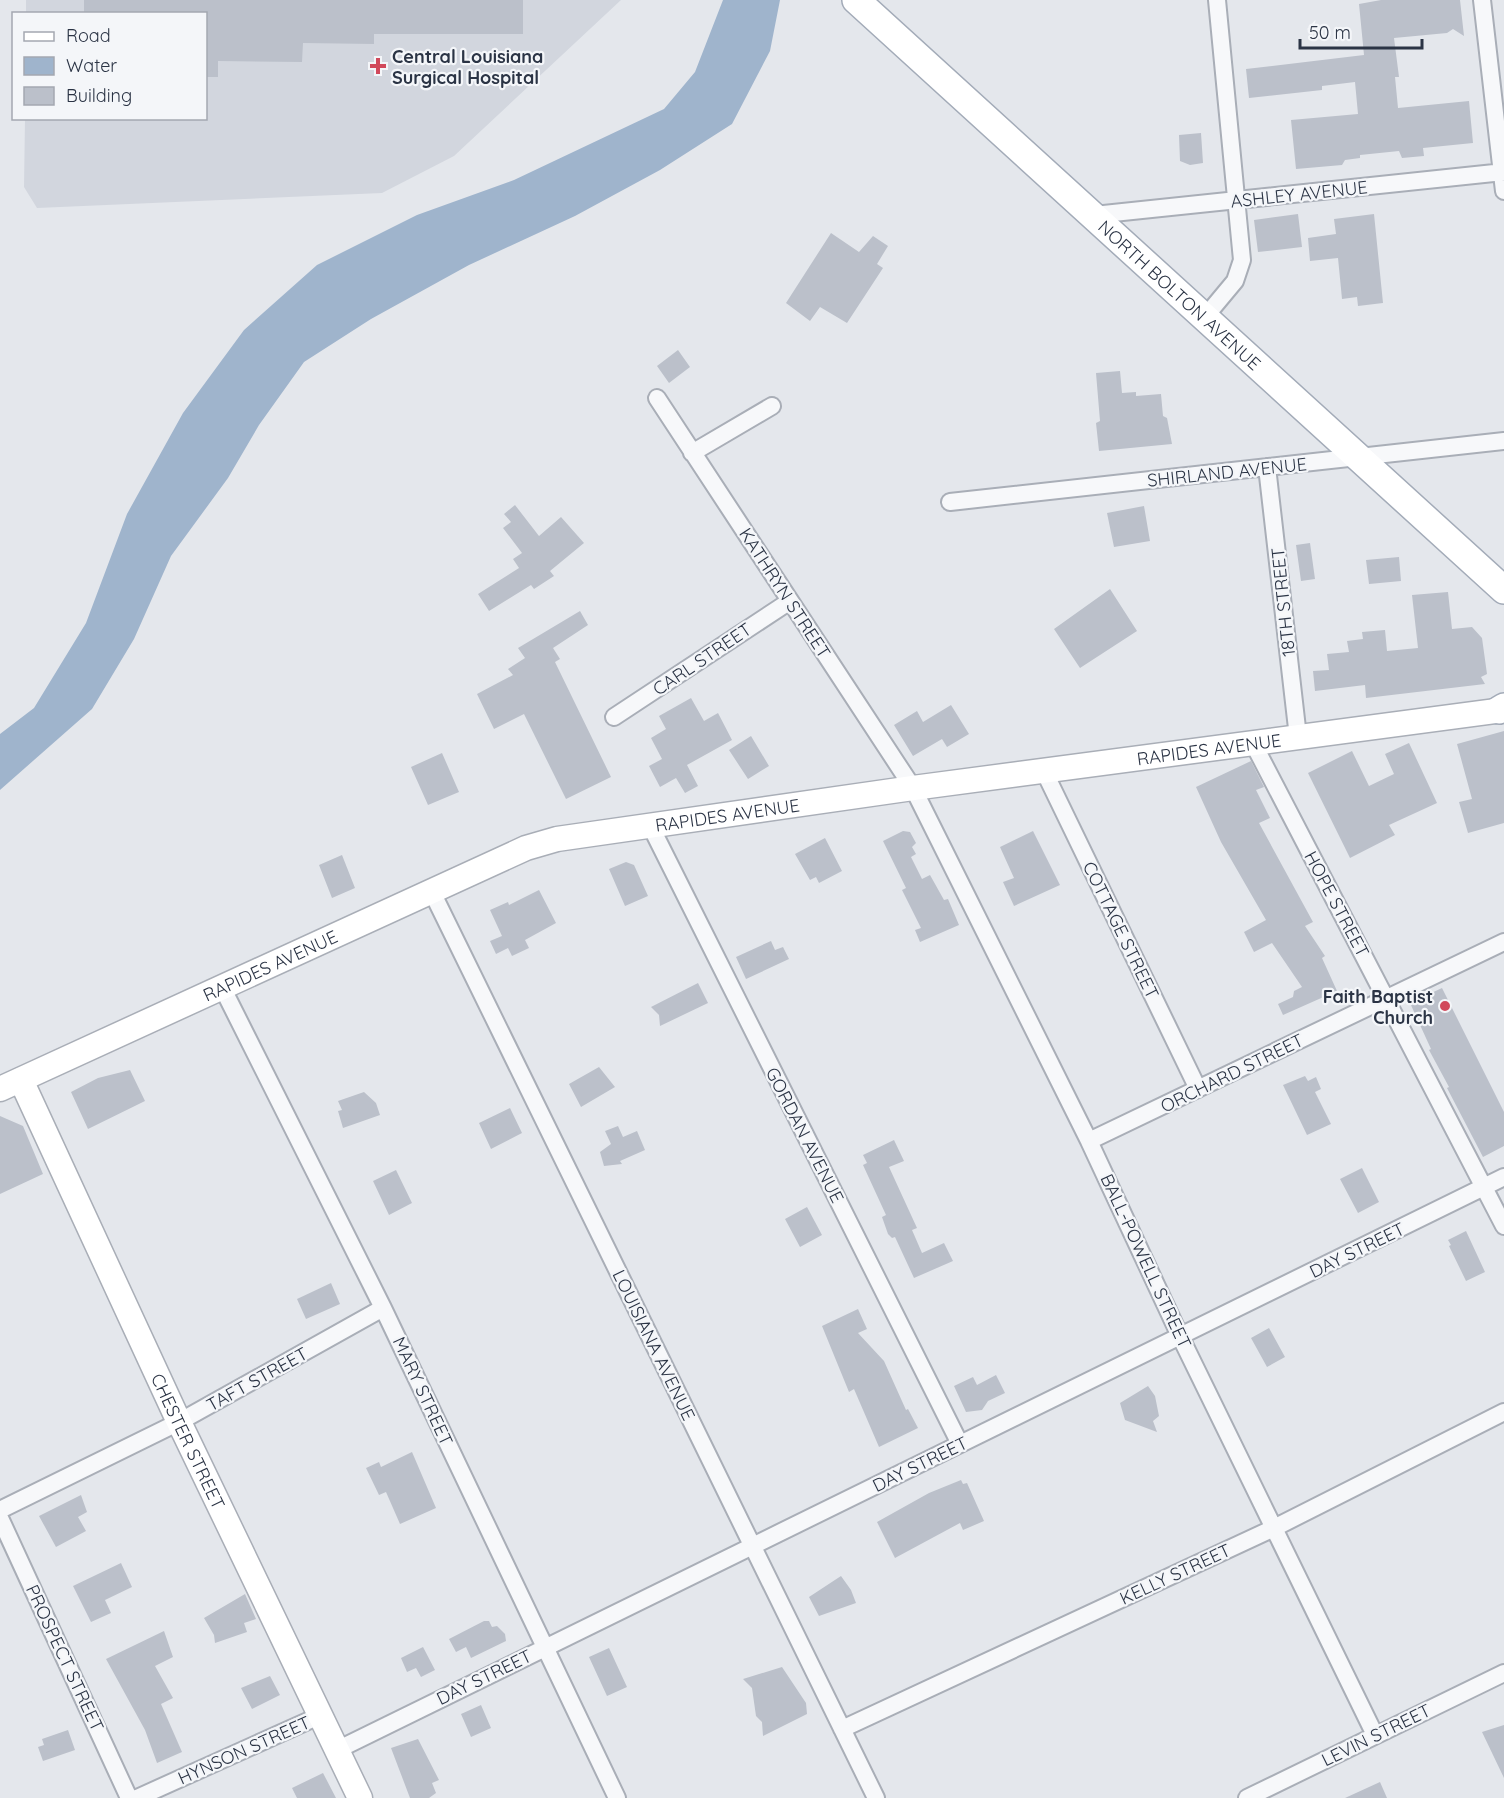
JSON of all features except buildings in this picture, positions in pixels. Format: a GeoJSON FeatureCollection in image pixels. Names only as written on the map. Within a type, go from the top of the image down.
{"type":"FeatureCollection","features":[{"type":"Feature","properties":{"kind":"main road","name":"NORTH BOLTON AVENUE"},"geometry":{"type":"LineString","coordinates":[[856,0],[1504,590]]}},
{"type":"Feature","properties":{"kind":"main road","name":"RAPIDES AVENUE"},"geometry":{"type":"LineString","coordinates":[[10,1084],[526,848],[585,834],[1502,709]]}},
{"type":"Feature","properties":{"kind":"main road","name":"CHESTER STREET"},"geometry":{"type":"LineString","coordinates":[[10,1084],[179,1422],[360,1798]]}},
{"type":"Feature","properties":{"kind":"street"},"geometry":{"type":"LineString","coordinates":[[1205,317],[1235,281],[1242,260],[1217,0]]}},
{"type":"Feature","properties":{"kind":"street"},"geometry":{"type":"LineString","coordinates":[[1482,0],[1504,191]]}},
{"type":"Feature","properties":{"kind":"street","name":"ASHLEY AVENUE"},"geometry":{"type":"LineString","coordinates":[[1094,215],[1503,172]]}},
{"type":"Feature","properties":{"kind":"street","name":"KATHRYN STREET"},"geometry":{"type":"LineString","coordinates":[[657,398],[913,788]]}},
{"type":"Feature","properties":{"kind":"street"},"geometry":{"type":"LineString","coordinates":[[692,453],[772,406]]}},
{"type":"Feature","properties":{"kind":"street","name":"SHIRLAND AVENUE"},"geometry":{"type":"LineString","coordinates":[[950,502],[1504,441]]}},
{"type":"Feature","properties":{"kind":"street","name":"18TH STREET"},"geometry":{"type":"LineString","coordinates":[[1268,467],[1298,737]]}},
{"type":"Feature","properties":{"kind":"street","name":"CARL STREET"},"geometry":{"type":"LineString","coordinates":[[614,717],[790,601]]}},
{"type":"Feature","properties":{"kind":"street","name":"HOPE STREET"},"geometry":{"type":"LineString","coordinates":[[1253,743],[1504,1226]]}},
{"type":"Feature","properties":{"kind":"street","name":"COTTAGE STREET"},"geometry":{"type":"LineString","coordinates":[[1044,771],[1198,1089]]}},
{"type":"Feature","properties":{"kind":"street","name":"BALL-POWELL STREET"},"geometry":{"type":"LineString","coordinates":[[913,788],[1089,1141],[1180,1336],[1375,1736]]}},
{"type":"Feature","properties":{"kind":"street","name":"GORDAN AVENUE"},"geometry":{"type":"LineString","coordinates":[[650,825],[960,1444]]}},
{"type":"Feature","properties":{"kind":"street","name":"LOUISIANA AVENUE"},"geometry":{"type":"LineString","coordinates":[[432,892],[876,1798]]}},
{"type":"Feature","properties":{"kind":"street","name":"ORCHARD STREET"},"geometry":{"type":"LineString","coordinates":[[1089,1141],[1504,942]]}},
{"type":"Feature","properties":{"kind":"street","name":"MARY STREET"},"geometry":{"type":"LineString","coordinates":[[222,987],[383,1308],[617,1798]]}},
{"type":"Feature","properties":{"kind":"street","name":"DAY STREET"},"geometry":{"type":"LineString","coordinates":[[337,1749],[1504,1177]]}},
{"type":"Feature","properties":{"kind":"street","name":"TAFT STREET"},"geometry":{"type":"LineString","coordinates":[[0,1510],[179,1422],[383,1308]]}},
{"type":"Feature","properties":{"kind":"street","name":"KELLY STREET"},"geometry":{"type":"LineString","coordinates":[[842,1730],[1274,1528],[1504,1412]]}},
{"type":"Feature","properties":{"kind":"street","name":"PROSPECT STREET"},"geometry":{"type":"LineString","coordinates":[[0,1518],[129,1798]]}},
{"type":"Feature","properties":{"kind":"street","name":"LEVIN STREET"},"geometry":{"type":"LineString","coordinates":[[1247,1798],[1504,1672]]}},
{"type":"Feature","properties":{"kind":"street","name":"HYNSON STREET"},"geometry":{"type":"LineString","coordinates":[[137,1798],[319,1716]]}},
{"type":"Feature","properties":{"kind":"shaded area","name":"Central Louisiana Surgical Hospital"},"geometry":{"type":"Polygon","coordinates":[[[26,0],[621,0],[454,156],[382,193],[37,208],[24,187],[25,120],[207,120],[207,12],[26,12],[26,0]]]}},
{"type":"Feature","properties":{"kind":"water"},"geometry":{"type":"Polygon","coordinates":[[[723,0],[780,0],[770,51],[732,124],[660,170],[575,216],[469,265],[371,319],[304,362],[259,425],[228,478],[171,556],[134,639],[92,709],[0,790],[0,734],[34,708],[86,623],[127,514],[183,413],[244,330],[317,265],[417,215],[514,180],[664,109],[695,72],[723,0]]]}},
{"type":"Feature","properties":{"kind":"place","name":"Central Louisiana Surgical Hospital"},"geometry":{"type":"Point","coordinates":[378,66]}},
{"type":"Feature","properties":{"kind":"place","name":"Faith Baptist Church"},"geometry":{"type":"Point","coordinates":[1445,1006]}}]}
